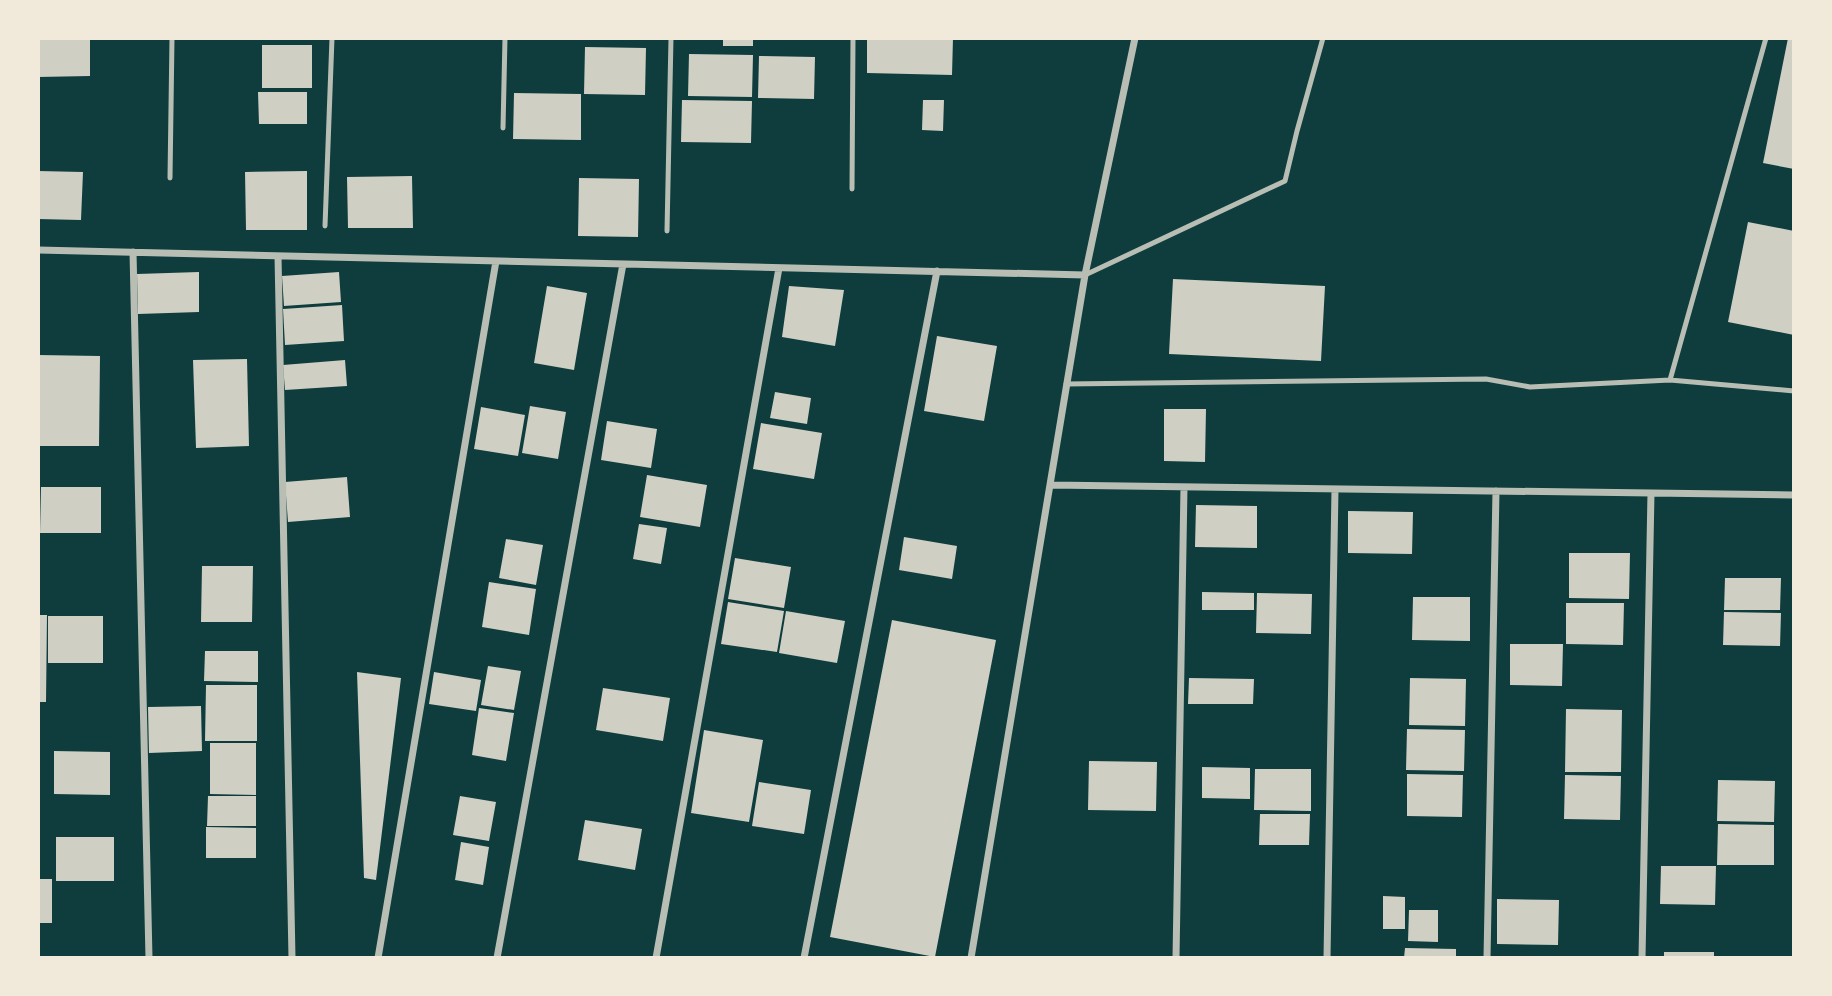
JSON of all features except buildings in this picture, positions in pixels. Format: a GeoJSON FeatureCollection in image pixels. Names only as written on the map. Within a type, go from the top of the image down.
{"type":"FeatureCollection","features":[{"type":"Feature","properties":{"kind":"street"},"geometry":{"type":"LineString","coordinates":[[971,957],[1085,275],[1135,38]]}},
{"type":"Feature","properties":{"kind":"street"},"geometry":{"type":"LineString","coordinates":[[38,250],[1085,275]]}},
{"type":"Feature","properties":{"kind":"street"},"geometry":{"type":"LineString","coordinates":[[133,252],[149,957]]}},
{"type":"Feature","properties":{"kind":"street"},"geometry":{"type":"LineString","coordinates":[[278,256],[292,957]]}},
{"type":"Feature","properties":{"kind":"street"},"geometry":{"type":"LineString","coordinates":[[378,957],[496,261]]}},
{"type":"Feature","properties":{"kind":"street"},"geometry":{"type":"LineString","coordinates":[[497,957],[623,264]]}},
{"type":"Feature","properties":{"kind":"street"},"geometry":{"type":"LineString","coordinates":[[656,957],[779,268]]}},
{"type":"Feature","properties":{"kind":"street"},"geometry":{"type":"LineString","coordinates":[[804,957],[937,271]]}},
{"type":"Feature","properties":{"kind":"street"},"geometry":{"type":"LineString","coordinates":[[1051,485],[1794,495]]}},
{"type":"Feature","properties":{"kind":"street"},"geometry":{"type":"LineString","coordinates":[[1176,957],[1184,487]]}},
{"type":"Feature","properties":{"kind":"street"},"geometry":{"type":"LineString","coordinates":[[1326,957],[1335,489]]}},
{"type":"Feature","properties":{"kind":"street"},"geometry":{"type":"LineString","coordinates":[[1487,957],[1496,491]]}},
{"type":"Feature","properties":{"kind":"street"},"geometry":{"type":"LineString","coordinates":[[1642,957],[1651,494]]}},
{"type":"Feature","properties":{"kind":"lane"},"geometry":{"type":"LineString","coordinates":[[170,178],[173,38]]}},
{"type":"Feature","properties":{"kind":"lane"},"geometry":{"type":"LineString","coordinates":[[325,226],[332,38]]}},
{"type":"Feature","properties":{"kind":"lane"},"geometry":{"type":"LineString","coordinates":[[503,128],[505,38]]}},
{"type":"Feature","properties":{"kind":"lane"},"geometry":{"type":"LineString","coordinates":[[667,231],[671,38]]}},
{"type":"Feature","properties":{"kind":"lane"},"geometry":{"type":"LineString","coordinates":[[852,189],[853,38]]}},
{"type":"Feature","properties":{"kind":"lane"},"geometry":{"type":"LineString","coordinates":[[1085,275],[1285,181],[1323,38]]}},
{"type":"Feature","properties":{"kind":"lane"},"geometry":{"type":"LineString","coordinates":[[1670,380],[1766,38]]}},
{"type":"Feature","properties":{"kind":"lane"},"geometry":{"type":"LineString","coordinates":[[1066,384],[1486,379],[1530,387],[1670,380],[1794,391]]}}]}
